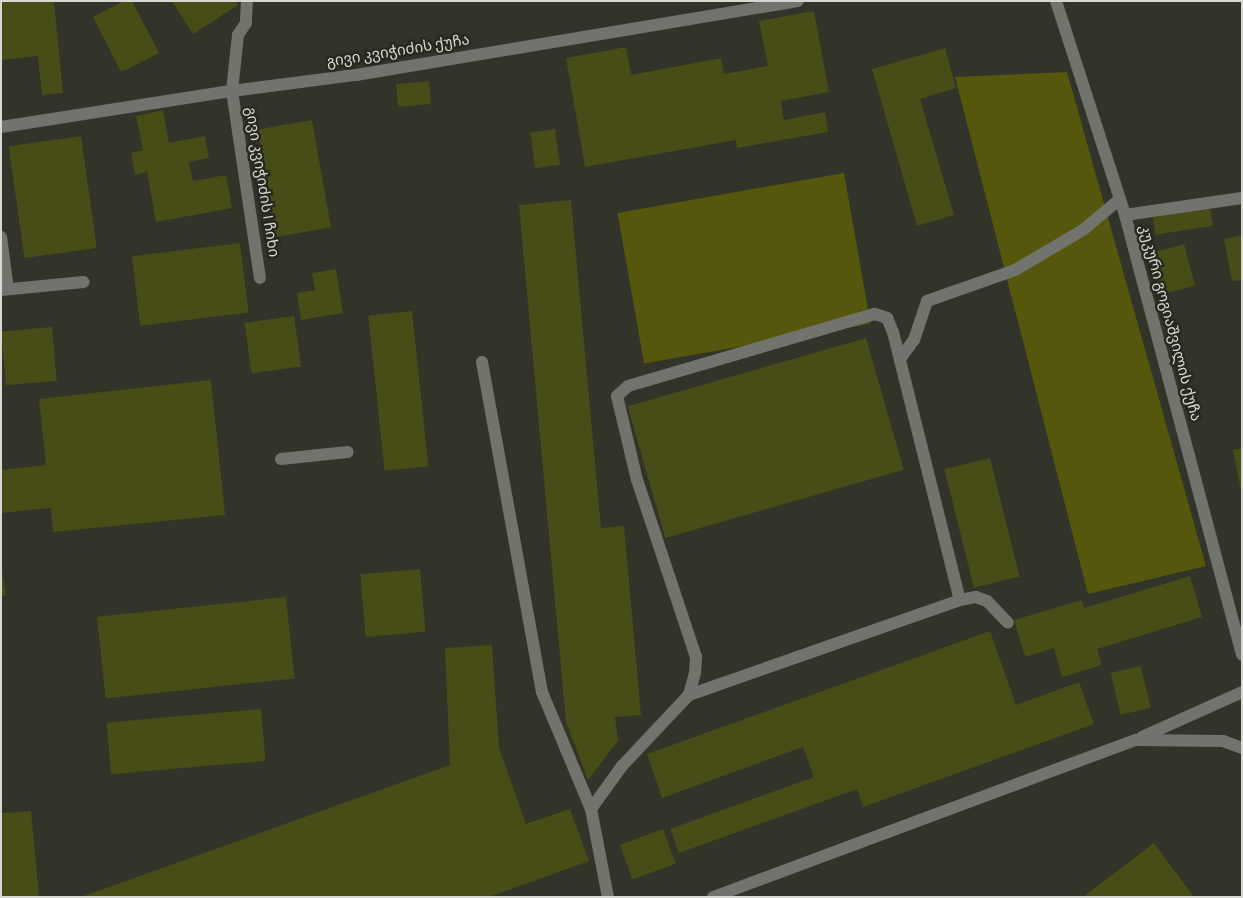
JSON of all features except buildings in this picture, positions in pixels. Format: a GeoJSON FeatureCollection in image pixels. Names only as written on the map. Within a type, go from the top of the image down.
{"type":"FeatureCollection","features":[{"type":"Feature","properties":{"kind":"street","name":"გივი კვიჭიძის I ჩიხი"},"geometry":{"type":"LineString","coordinates":[[247,1],[246,23],[238,35],[232,91],[260,278]]}},
{"type":"Feature","properties":{"kind":"street","name":"გივი კვიჭიძის ქუჩა"},"geometry":{"type":"LineString","coordinates":[[1,127],[232,91],[356,76],[798,1]]}},
{"type":"Feature","properties":{"kind":"street","name":"კუკური გოგიაშვილის ქუჩა"},"geometry":{"type":"LineString","coordinates":[[1056,1],[1125,215],[1241,653]]}},
{"type":"Feature","properties":{"kind":"street"},"geometry":{"type":"LineString","coordinates":[[1125,215],[1242,198]]}},
{"type":"Feature","properties":{"kind":"street"},"geometry":{"type":"LineString","coordinates":[[900,359],[914,340],[927,301],[1015,270],[1083,230],[1120,199]]}},
{"type":"Feature","properties":{"kind":"street"},"geometry":{"type":"LineString","coordinates":[[1,237],[4,289],[84,282]]}},
{"type":"Feature","properties":{"kind":"street"},"geometry":{"type":"LineString","coordinates":[[689,695],[696,657],[637,480],[617,396],[628,386],[875,314],[887,318],[900,359],[960,600]]}},
{"type":"Feature","properties":{"kind":"street"},"geometry":{"type":"LineString","coordinates":[[482,362],[542,692],[591,809],[608,897]]}},
{"type":"Feature","properties":{"kind":"street"},"geometry":{"type":"LineString","coordinates":[[281,459],[348,452]]}},
{"type":"Feature","properties":{"kind":"street"},"geometry":{"type":"LineString","coordinates":[[591,809],[622,766],[689,695],[960,600],[976,597],[987,602],[1008,623]]}},
{"type":"Feature","properties":{"kind":"street"},"geometry":{"type":"LineString","coordinates":[[714,897],[1136,740],[1242,692]]}},
{"type":"Feature","properties":{"kind":"street"},"geometry":{"type":"LineString","coordinates":[[1136,740],[1223,741],[1242,748]]}},
{"type":"Feature","properties":{"kind":"shaded area"},"geometry":{"type":"Polygon","coordinates":[[[1067,72],[1206,566],[1088,594],[955,77],[1067,72]]]}},
{"type":"Feature","properties":{"kind":"shaded area"},"geometry":{"type":"Polygon","coordinates":[[[844,173],[871,324],[644,364],[617,213],[844,173]]]}}]}
